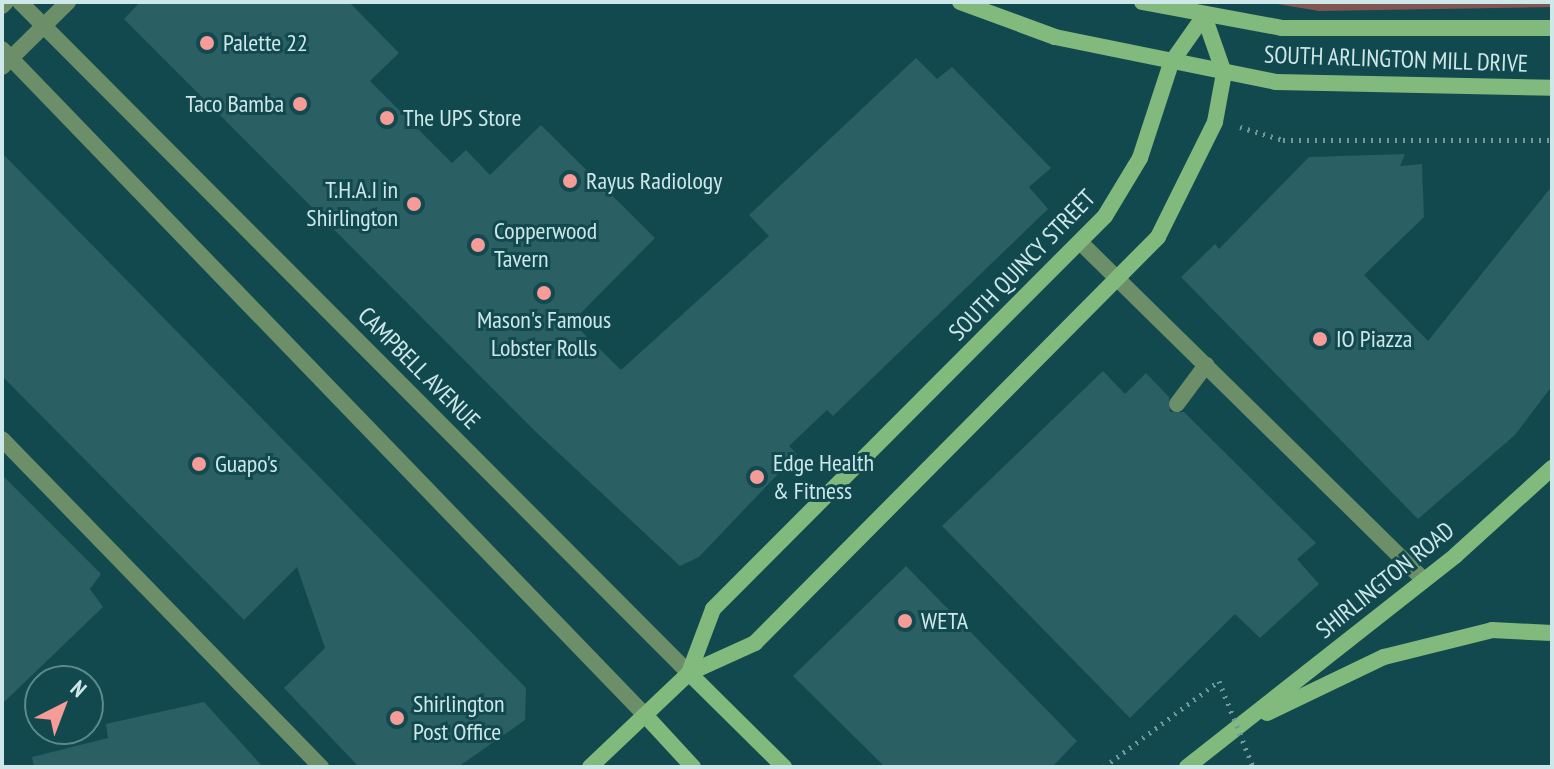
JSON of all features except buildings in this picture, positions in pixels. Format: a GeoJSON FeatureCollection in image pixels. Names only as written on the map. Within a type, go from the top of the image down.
{"type":"FeatureCollection","features":[{"type":"Feature","properties":{"kind":"street","name":"CAMPBELL AVENUE"},"geometry":{"type":"LineString","coordinates":[[20,2],[784,767]]}},
{"type":"Feature","properties":{"kind":"street"},"geometry":{"type":"LineString","coordinates":[[68,2],[5,58],[693,767]]}},
{"type":"Feature","properties":{"kind":"street","name":"SOUTH ARLINGTON MILL DRIVE"},"geometry":{"type":"LineString","coordinates":[[960,2],[1055,37],[1276,82],[1552,88]]}},
{"type":"Feature","properties":{"kind":"street","name":"SOUTH ARLINGTON MILL DRIVE"},"geometry":{"type":"LineString","coordinates":[[1142,2],[1204,16],[1345,31],[1552,28]]}},
{"type":"Feature","properties":{"kind":"street"},"geometry":{"type":"LineString","coordinates":[[1204,16],[1224,73]]}},
{"type":"Feature","properties":{"kind":"street","name":"SOUTH QUINCY STREET"},"geometry":{"type":"LineString","coordinates":[[689,673],[713,609],[1082,244],[1130,178],[1171,63],[1204,16]]}},
{"type":"Feature","properties":{"kind":"street","name":"SOUTH QUINCY STREET"},"geometry":{"type":"LineString","coordinates":[[590,767],[689,673],[755,643],[1120,281],[1158,237],[1195,173],[1224,73]]}},
{"type":"Feature","properties":{"kind":"street"},"geometry":{"type":"LineString","coordinates":[[1082,244],[1424,580]]}},
{"type":"Feature","properties":{"kind":"street"},"geometry":{"type":"LineString","coordinates":[[1177,404],[1206,365]]}},
{"type":"Feature","properties":{"kind":"street"},"geometry":{"type":"LineString","coordinates":[[2,439],[321,767]]}},
{"type":"Feature","properties":{"kind":"street","name":"SHIRLINGTON ROAD"},"geometry":{"type":"LineString","coordinates":[[1187,767],[1424,580],[1552,468]]}},
{"type":"Feature","properties":{"kind":"street","name":"SHIRLINGTON ROAD"},"geometry":{"type":"LineString","coordinates":[[1243,724],[1384,657],[1492,630],[1552,633]]}},
{"type":"Feature","properties":{"kind":"path"},"geometry":{"type":"LineString","coordinates":[[1239,127],[1283,140],[1552,140]]}},
{"type":"Feature","properties":{"kind":"path"},"geometry":{"type":"LineString","coordinates":[[1104,767],[1219,681],[1253,767]]}},
{"type":"Feature","properties":{"kind":"shaded area"},"geometry":{"type":"Polygon","coordinates":[[[1265,2],[1552,2],[1552,7],[1319,11],[1265,2]]]}},
{"type":"Feature","properties":{"kind":"place","name":"Palette 22"},"geometry":{"type":"Point","coordinates":[207,43]}},
{"type":"Feature","properties":{"kind":"place","name":"Taco Bamba"},"geometry":{"type":"Point","coordinates":[300,104]}},
{"type":"Feature","properties":{"kind":"place","name":"The UPS Store"},"geometry":{"type":"Point","coordinates":[387,118]}},
{"type":"Feature","properties":{"kind":"place","name":"Rayus Radiology"},"geometry":{"type":"Point","coordinates":[570,181]}},
{"type":"Feature","properties":{"kind":"place","name":"T.H.A.I in Shirlington"},"geometry":{"type":"Point","coordinates":[414,204]}},
{"type":"Feature","properties":{"kind":"place","name":"Copperwood Tavern"},"geometry":{"type":"Point","coordinates":[478,245]}},
{"type":"Feature","properties":{"kind":"place","name":"Mason's Famous Lobster Rolls"},"geometry":{"type":"Point","coordinates":[544,293]}},
{"type":"Feature","properties":{"kind":"place","name":"IO Piazza"},"geometry":{"type":"Point","coordinates":[1320,339]}},
{"type":"Feature","properties":{"kind":"place","name":"Guapo's"},"geometry":{"type":"Point","coordinates":[199,464]}},
{"type":"Feature","properties":{"kind":"place","name":"Edge Health & Fitness"},"geometry":{"type":"Point","coordinates":[757,477]}},
{"type":"Feature","properties":{"kind":"place","name":"WETA"},"geometry":{"type":"Point","coordinates":[905,621]}},
{"type":"Feature","properties":{"kind":"place","name":"Shirlington Post Office"},"geometry":{"type":"Point","coordinates":[397,718]}}]}
